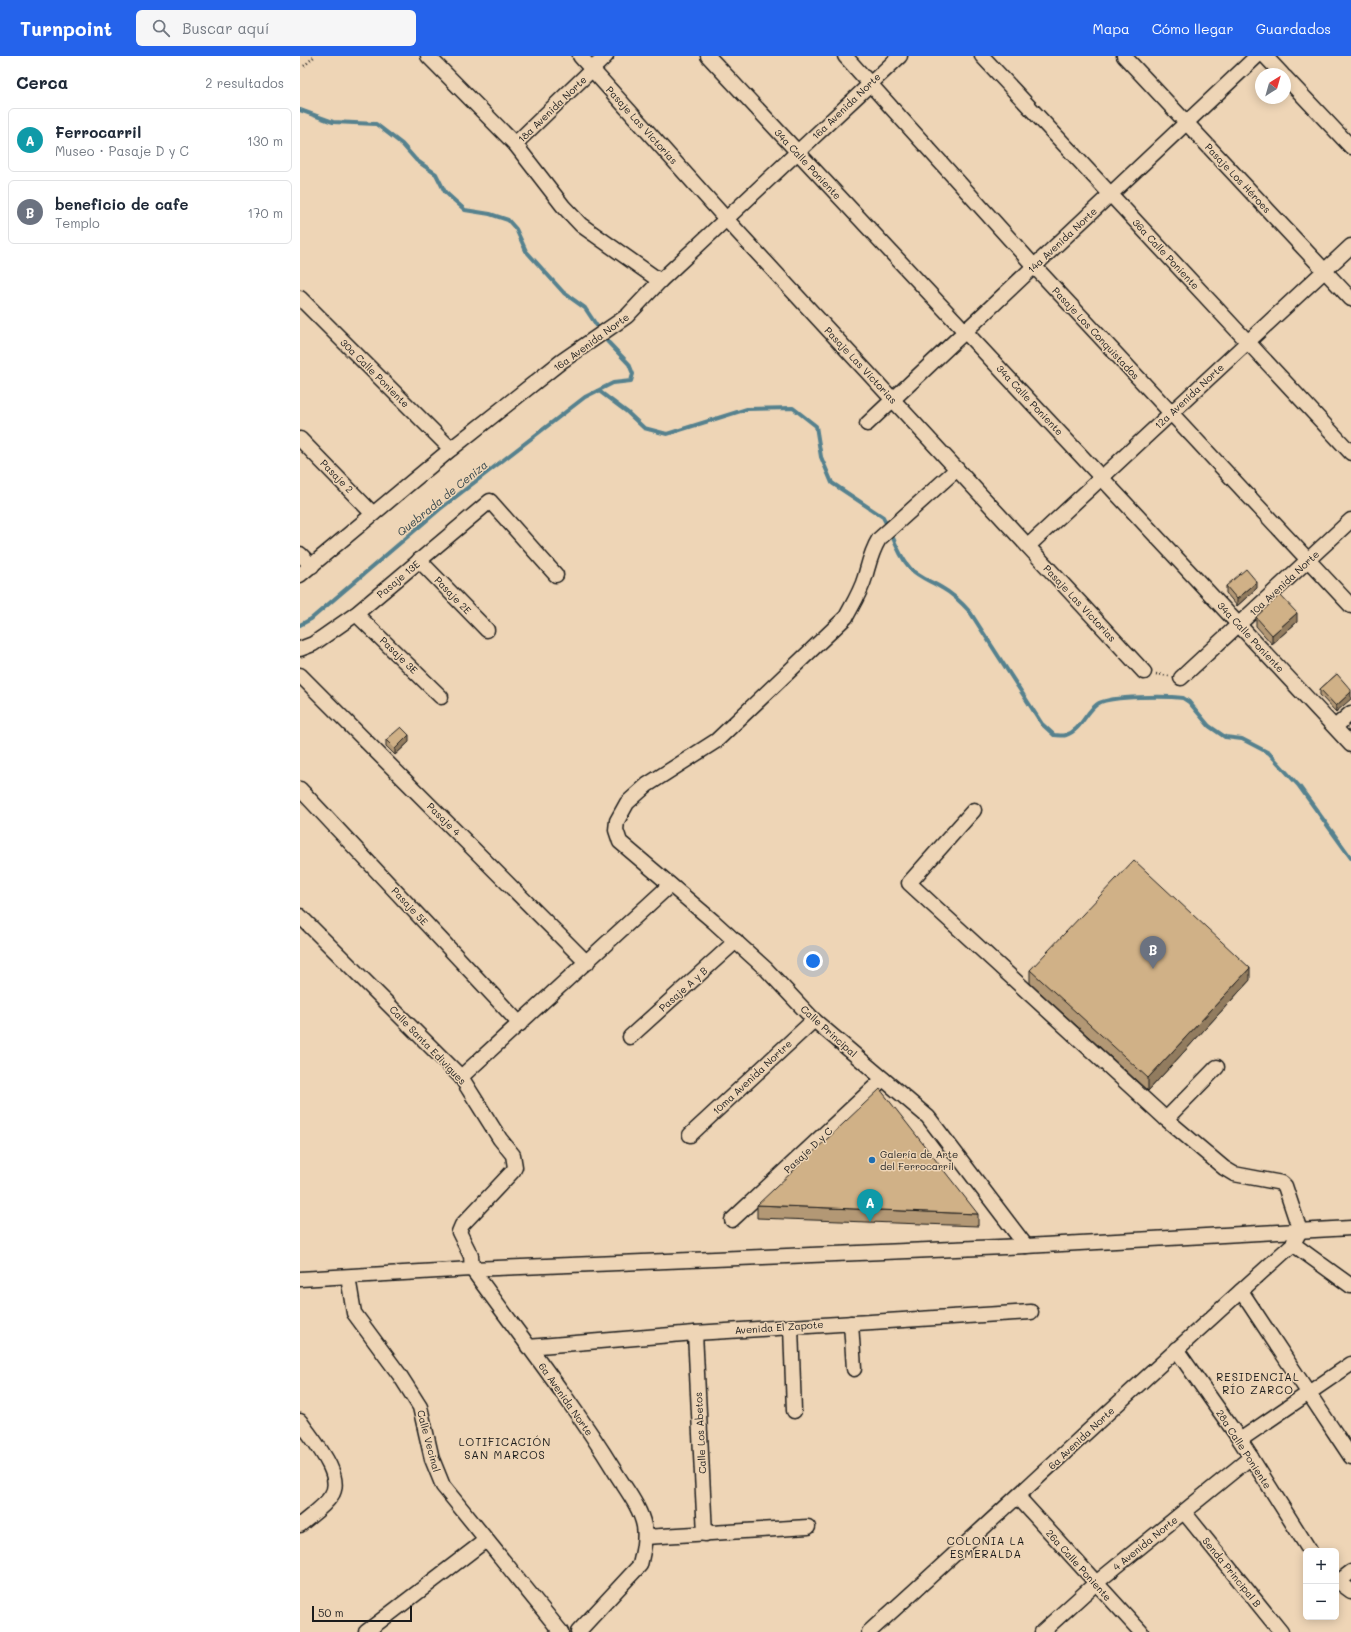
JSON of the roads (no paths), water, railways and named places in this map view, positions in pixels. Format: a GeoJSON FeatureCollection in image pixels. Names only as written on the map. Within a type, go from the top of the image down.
{"type":"FeatureCollection","features":[{"type":"Feature","properties":{"kind":"street"},"geometry":{"type":"LineString","coordinates":[[428,56],[515,144],[563,206],[582,225],[660,281]]}},
{"type":"Feature","properties":{"kind":"street","name":"Pasaje Las Victorias"},"geometry":{"type":"LineString","coordinates":[[580,56],[727,220],[1144,672]]}},
{"type":"Feature","properties":{"kind":"street","name":"18a Avenida Norte"},"geometry":{"type":"LineString","coordinates":[[515,144],[606,56]]}},
{"type":"Feature","properties":{"kind":"street","name":"34a Calle Poniente"},"geometry":{"type":"LineString","coordinates":[[708,56],[1351,745]]}},
{"type":"Feature","properties":{"kind":"street","name":"Pasaje Los Conquistados"},"geometry":{"type":"LineString","coordinates":[[845,56],[1034,266],[1351,606]]}},
{"type":"Feature","properties":{"kind":"street","name":"16a Avenida Norte"},"geometry":{"type":"LineString","coordinates":[[300,575],[450,448],[592,339],[618,323],[632,311],[660,281],[727,220],[900,56]]}},
{"type":"Feature","properties":{"kind":"street","name":"36a Calle Poniente"},"geometry":{"type":"LineString","coordinates":[[982,56],[1351,453]]}},
{"type":"Feature","properties":{"kind":"street","name":"Pasaje Los Héroes"},"geometry":{"type":"LineString","coordinates":[[1124,56],[1351,299]]}},
{"type":"Feature","properties":{"kind":"street","name":"14a Avenida Norte"},"geometry":{"type":"LineString","coordinates":[[867,424],[1257,56]]}},
{"type":"Feature","properties":{"kind":"street"},"geometry":{"type":"LineString","coordinates":[[1266,56],[1277,68]]}},
{"type":"Feature","properties":{"kind":"street"},"geometry":{"type":"LineString","coordinates":[[1291,83],[1351,146]]}},
{"type":"Feature","properties":{"kind":"street","name":"12a Avenida Norte"},"geometry":{"type":"LineString","coordinates":[[1028,546],[1351,246]]}},
{"type":"Feature","properties":{"kind":"street","name":"30a Calle Poniente"},"geometry":{"type":"LineString","coordinates":[[300,298],[450,448]]}},
{"type":"Feature","properties":{"kind":"street","name":"Pasaje 2"},"geometry":{"type":"LineString","coordinates":[[300,439],[373,514]]}},
{"type":"Feature","properties":{"kind":"street","name":"Calle Principal"},"geometry":{"type":"LineString","coordinates":[[957,469],[879,539],[871,554],[865,576],[856,598],[846,617],[716,741],[647,785],[627,803],[617,821],[616,830],[620,842],[736,941],[766,969],[814,1020],[928,1117],[1026,1246]]}},
{"type":"Feature","properties":{"kind":"street","name":"Pasaje 13E"},"geometry":{"type":"LineString","coordinates":[[300,649],[313,644],[356,614],[490,501],[556,575]]}},
{"type":"Feature","properties":{"kind":"street","name":"10a Avenida Norte"},"geometry":{"type":"LineString","coordinates":[[1181,678],[1351,520]]}},
{"type":"Feature","properties":{"kind":"street"},"geometry":{"type":"LineString","coordinates":[[300,554],[312,566]]}},
{"type":"Feature","properties":{"kind":"street","name":"Pasaje 2E"},"geometry":{"type":"LineString","coordinates":[[419,560],[487,630]]}},
{"type":"Feature","properties":{"kind":"street","name":"Pasaje 3E"},"geometry":{"type":"LineString","coordinates":[[356,614],[441,696]]}},
{"type":"Feature","properties":{"kind":"street","name":"Pasaje 4"},"geometry":{"type":"LineString","coordinates":[[300,675],[587,963]]}},
{"type":"Feature","properties":{"kind":"street"},"geometry":{"type":"LineString","coordinates":[[1335,728],[1351,713]]}},
{"type":"Feature","properties":{"kind":"street","name":"Pasaje 5E"},"geometry":{"type":"LineString","coordinates":[[300,789],[520,1024]]}},
{"type":"Feature","properties":{"kind":"street"},"geometry":{"type":"LineString","coordinates":[[974,810],[909,882],[1166,1119],[1229,1172],[1282,1183],[1285,1186],[1300,1231],[1293,1244],[1351,1286]]}},
{"type":"Feature","properties":{"kind":"street"},"geometry":{"type":"LineString","coordinates":[[461,1077],[670,886]]}},
{"type":"Feature","properties":{"kind":"street","name":"Calle Santa Edivigues"},"geometry":{"type":"LineString","coordinates":[[300,916],[461,1077],[500,1139],[513,1155],[513,1171],[462,1225],[459,1232],[471,1256],[472,1270]]}},
{"type":"Feature","properties":{"kind":"street","name":"Pasaje A y B"},"geometry":{"type":"LineString","coordinates":[[630,1037],[736,941]]}},
{"type":"Feature","properties":{"kind":"street","name":"10ma Avenida Nortre"},"geometry":{"type":"LineString","coordinates":[[690,1135],[814,1020]]}},
{"type":"Feature","properties":{"kind":"street"},"geometry":{"type":"LineString","coordinates":[[1166,1119],[1216,1067]]}},
{"type":"Feature","properties":{"kind":"street","name":"Pasaje D y C"},"geometry":{"type":"LineString","coordinates":[[732,1220],[883,1079]]}},
{"type":"Feature","properties":{"kind":"street"},"geometry":{"type":"LineString","coordinates":[[300,1279],[1026,1246],[1351,1228]]}},
{"type":"Feature","properties":{"kind":"street","name":"6a Avenida Norte"},"geometry":{"type":"LineString","coordinates":[[869,1632],[1018,1498],[1176,1349],[1293,1244]]}},
{"type":"Feature","properties":{"kind":"street","name":"6a Avenida Norte"},"geometry":{"type":"LineString","coordinates":[[472,1270],[528,1347],[561,1388],[590,1432],[636,1508],[644,1526],[645,1537]]}},
{"type":"Feature","properties":{"kind":"street","name":"Calle Vecinal"},"geometry":{"type":"LineString","coordinates":[[348,1277],[354,1313],[399,1374],[420,1407],[432,1459],[443,1486],[561,1632]]}},
{"type":"Feature","properties":{"kind":"street"},"geometry":{"type":"LineString","coordinates":[[1241,1290],[1351,1457]]}},
{"type":"Feature","properties":{"kind":"street","name":"Avenida El Zapote"},"geometry":{"type":"LineString","coordinates":[[528,1347],[695,1333],[1031,1312]]}},
{"type":"Feature","properties":{"kind":"street"},"geometry":{"type":"LineString","coordinates":[[852,1323],[854,1369]]}},
{"type":"Feature","properties":{"kind":"street"},"geometry":{"type":"LineString","coordinates":[[791,1327],[794,1411]]}},
{"type":"Feature","properties":{"kind":"street","name":"Calle Los Abetos"},"geometry":{"type":"LineString","coordinates":[[695,1333],[705,1534]]}},
{"type":"Feature","properties":{"kind":"street","name":"28a Calle Poniente"},"geometry":{"type":"LineString","coordinates":[[1176,1349],[1240,1440],[1308,1548]]}},
{"type":"Feature","properties":{"kind":"street"},"geometry":{"type":"LineString","coordinates":[[1240,1440],[1351,1364]]}},
{"type":"Feature","properties":{"kind":"street"},"geometry":{"type":"LineString","coordinates":[[300,1421],[333,1471],[336,1483],[332,1496],[300,1525]]}},
{"type":"Feature","properties":{"kind":"street","name":"4 Avenida Norte"},"geometry":{"type":"LineString","coordinates":[[1042,1632],[1096,1583],[1251,1457]]}},
{"type":"Feature","properties":{"kind":"street","name":"26a Calle Poniente"},"geometry":{"type":"LineString","coordinates":[[1018,1498],[1141,1632]]}},
{"type":"Feature","properties":{"kind":"street","name":"Senda Principal B"},"geometry":{"type":"LineString","coordinates":[[1184,1512],[1281,1632]]}},
{"type":"Feature","properties":{"kind":"street"},"geometry":{"type":"LineString","coordinates":[[578,1632],[640,1565],[645,1537],[808,1527]]}},
{"type":"Feature","properties":{"kind":"street"},"geometry":{"type":"LineString","coordinates":[[366,1632],[486,1540]]}},
{"type":"Feature","properties":{"kind":"street"},"geometry":{"type":"LineString","coordinates":[[1339,1580],[1351,1572]]}},
{"type":"Feature","properties":{"kind":"street"},"geometry":{"type":"LineString","coordinates":[[1339,1583],[1351,1592]]}},
{"type":"Feature","properties":{"kind":"waterway","name":"Quebrada de Ceniza"},"geometry":{"type":"LineString","coordinates":[[300,110],[333,122],[376,124],[402,144],[416,160],[436,174],[445,192],[465,210],[490,214],[508,220],[516,229],[526,251],[564,293],[585,308],[607,341],[629,364],[633,374],[631,381],[613,383],[585,397],[440,509],[311,619],[300,625]]}},
{"type":"Feature","properties":{"kind":"waterway"},"geometry":{"type":"LineString","coordinates":[[599,391],[627,412],[644,428],[667,434],[747,409],[793,408],[816,426],[821,457],[832,483],[883,517],[888,527]]}},
{"type":"Feature","properties":{"kind":"waterway"},"geometry":{"type":"LineString","coordinates":[[891,533],[901,556],[910,568],[921,577],[950,593],[970,612],[1042,724],[1054,735],[1065,735],[1071,733],[1080,725],[1090,710],[1099,703],[1115,699],[1140,697],[1183,698],[1189,702],[1209,726],[1225,737],[1242,739],[1269,753],[1299,786],[1351,858]]}},
{"type":"Feature","properties":{"kind":"place","name":"beneficio de cafe"},"geometry":{"type":"Point","coordinates":[1153,969]}},
{"type":"Feature","properties":{"kind":"place","name":"Galería de Arte del Ferrocarril"},"geometry":{"type":"Point","coordinates":[872,1160]}},
{"type":"Feature","properties":{"kind":"place","name":"Ferrocarril"},"geometry":{"type":"Point","coordinates":[870,1222]}},
{"type":"Feature","properties":{"kind":"district","name":"RESIDENCIAL RÍO ZARCO"},"geometry":{"type":"Point","coordinates":[1258,1382]}},
{"type":"Feature","properties":{"kind":"district","name":"LOTIFICACIÓN SAN MARCOS"},"geometry":{"type":"Point","coordinates":[505,1447]}},
{"type":"Feature","properties":{"kind":"district","name":"COLONIA LA ESMERALDA"},"geometry":{"type":"Point","coordinates":[986,1546]}}]}
